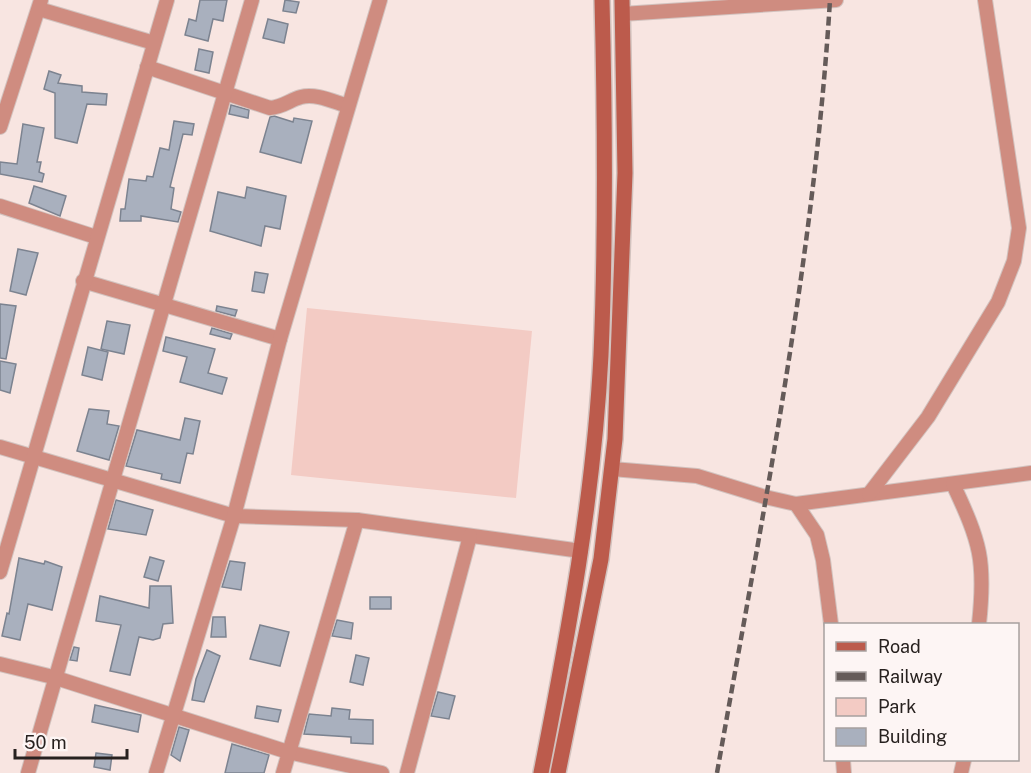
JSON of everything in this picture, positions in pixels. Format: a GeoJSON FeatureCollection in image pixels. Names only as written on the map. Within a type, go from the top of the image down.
{"type":"FeatureCollection","features":[{"type":"Feature","properties":{"kind":"street"},"geometry":{"type":"LineString","coordinates":[[0,572],[83,281],[167,0]]}},
{"type":"Feature","properties":{"kind":"street"},"geometry":{"type":"LineString","coordinates":[[28,773],[54,676],[252,0]]}},
{"type":"Feature","properties":{"kind":"street"},"geometry":{"type":"LineString","coordinates":[[156,773],[234,516],[280,339],[380,0]]}},
{"type":"Feature","properties":{"kind":"street"},"geometry":{"type":"LineString","coordinates":[[541,773],[581,551],[601,357],[606,163],[602,0]]}},
{"type":"Feature","properties":{"kind":"street"},"geometry":{"type":"LineString","coordinates":[[558,773],[601,560],[612,469],[625,173],[622,7],[836,0]]}},
{"type":"Feature","properties":{"kind":"street"},"geometry":{"type":"LineString","coordinates":[[869,495],[928,417],[998,302],[1014,261],[1019,228],[985,0]]}},
{"type":"Feature","properties":{"kind":"street"},"geometry":{"type":"LineString","coordinates":[[0,127],[40,5],[154,43]]}},
{"type":"Feature","properties":{"kind":"street"},"geometry":{"type":"LineString","coordinates":[[147,67],[270,108],[282,107],[302,97],[318,97],[348,106]]}},
{"type":"Feature","properties":{"kind":"street"},"geometry":{"type":"LineString","coordinates":[[0,206],[96,237]]}},
{"type":"Feature","properties":{"kind":"street"},"geometry":{"type":"LineString","coordinates":[[83,281],[280,339]]}},
{"type":"Feature","properties":{"kind":"street"},"geometry":{"type":"LineString","coordinates":[[0,447],[113,478],[234,516],[357,520],[581,551]]}},
{"type":"Feature","properties":{"kind":"street"},"geometry":{"type":"LineString","coordinates":[[612,469],[697,476],[796,504],[1031,473]]}},
{"type":"Feature","properties":{"kind":"street"},"geometry":{"type":"LineString","coordinates":[[953,484],[976,533],[981,557],[982,591],[979,623]]}},
{"type":"Feature","properties":{"kind":"street"},"geometry":{"type":"LineString","coordinates":[[796,504],[817,535],[823,560],[831,623]]}},
{"type":"Feature","properties":{"kind":"street"},"geometry":{"type":"LineString","coordinates":[[283,773],[357,520]]}},
{"type":"Feature","properties":{"kind":"street"},"geometry":{"type":"LineString","coordinates":[[407,773],[470,536]]}},
{"type":"Feature","properties":{"kind":"street"},"geometry":{"type":"LineString","coordinates":[[0,664],[54,676],[288,752],[382,773]]}},
{"type":"Feature","properties":{"kind":"green space"},"geometry":{"type":"Polygon","coordinates":[[[307,308],[532,331],[516,498],[291,475],[307,308]]]}},
{"type":"Feature","properties":{"kind":"building"},"geometry":{"type":"Polygon","coordinates":[[[200,0],[227,0],[223,21],[213,19],[208,41],[185,35],[189,19],[196,21],[200,0]]]}},
{"type":"Feature","properties":{"kind":"building"},"geometry":{"type":"Polygon","coordinates":[[[285,0],[299,2],[296,13],[283,11],[285,0]]]}},
{"type":"Feature","properties":{"kind":"building"},"geometry":{"type":"Polygon","coordinates":[[[268,19],[288,24],[284,43],[263,38],[268,19]]]}},
{"type":"Feature","properties":{"kind":"building"},"geometry":{"type":"Polygon","coordinates":[[[199,49],[213,52],[209,73],[195,70],[199,49]]]}},
{"type":"Feature","properties":{"kind":"building"},"geometry":{"type":"Polygon","coordinates":[[[49,71],[61,75],[58,83],[82,86],[82,92],[107,94],[106,105],[87,104],[77,143],[55,138],[55,93],[44,89],[49,71]]]}},
{"type":"Feature","properties":{"kind":"building"},"geometry":{"type":"Polygon","coordinates":[[[231,105],[249,110],[248,118],[229,114],[231,105]]]}},
{"type":"Feature","properties":{"kind":"building"},"geometry":{"type":"Polygon","coordinates":[[[274,116],[293,122],[294,118],[312,121],[301,163],[260,152],[270,117],[274,116]]]}},
{"type":"Feature","properties":{"kind":"building"},"geometry":{"type":"Polygon","coordinates":[[[174,121],[194,124],[192,135],[183,134],[170,187],[174,188],[171,209],[181,212],[178,222],[141,216],[141,221],[120,221],[121,209],[125,209],[129,179],[146,181],[147,176],[153,177],[160,148],[169,150],[174,121]]]}},
{"type":"Feature","properties":{"kind":"building"},"geometry":{"type":"Polygon","coordinates":[[[23,124],[44,128],[37,162],[41,162],[39,172],[44,174],[42,182],[0,174],[0,162],[17,164],[23,124]]]}},
{"type":"Feature","properties":{"kind":"building"},"geometry":{"type":"Polygon","coordinates":[[[34,186],[66,196],[60,216],[29,203],[34,186]]]}},
{"type":"Feature","properties":{"kind":"building"},"geometry":{"type":"Polygon","coordinates":[[[247,187],[286,196],[280,229],[265,226],[261,246],[210,231],[218,192],[245,198],[247,187]]]}},
{"type":"Feature","properties":{"kind":"building"},"geometry":{"type":"Polygon","coordinates":[[[18,249],[38,253],[26,295],[10,291],[18,249]]]}},
{"type":"Feature","properties":{"kind":"building"},"geometry":{"type":"Polygon","coordinates":[[[255,272],[268,274],[264,293],[252,291],[255,272]]]}},
{"type":"Feature","properties":{"kind":"building"},"geometry":{"type":"Polygon","coordinates":[[[0,304],[16,306],[6,359],[0,358],[0,304]]]}},
{"type":"Feature","properties":{"kind":"building"},"geometry":{"type":"Polygon","coordinates":[[[217,306],[237,310],[235,316],[216,311],[217,306]]]}},
{"type":"Feature","properties":{"kind":"building"},"geometry":{"type":"Polygon","coordinates":[[[107,321],[130,325],[124,354],[101,349],[107,321]]]}},
{"type":"Feature","properties":{"kind":"building"},"geometry":{"type":"Polygon","coordinates":[[[212,328],[232,334],[230,339],[210,334],[212,328]]]}},
{"type":"Feature","properties":{"kind":"building"},"geometry":{"type":"Polygon","coordinates":[[[166,337],[215,349],[208,373],[227,378],[222,394],[180,382],[187,357],[163,351],[166,337]]]}},
{"type":"Feature","properties":{"kind":"building"},"geometry":{"type":"Polygon","coordinates":[[[88,347],[108,352],[102,380],[82,375],[88,347]]]}},
{"type":"Feature","properties":{"kind":"building"},"geometry":{"type":"Polygon","coordinates":[[[0,361],[16,364],[10,393],[0,390],[0,361]]]}},
{"type":"Feature","properties":{"kind":"building"},"geometry":{"type":"Polygon","coordinates":[[[89,409],[109,411],[107,424],[119,426],[109,460],[77,451],[89,409]]]}},
{"type":"Feature","properties":{"kind":"building"},"geometry":{"type":"Polygon","coordinates":[[[185,418],[200,421],[193,454],[187,453],[180,483],[161,479],[162,474],[126,466],[137,430],[180,440],[185,418]]]}},
{"type":"Feature","properties":{"kind":"building"},"geometry":{"type":"Polygon","coordinates":[[[116,500],[153,510],[146,535],[108,529],[116,500]]]}},
{"type":"Feature","properties":{"kind":"building"},"geometry":{"type":"Polygon","coordinates":[[[150,557],[164,561],[158,581],[144,577],[150,557]]]}},
{"type":"Feature","properties":{"kind":"building"},"geometry":{"type":"Polygon","coordinates":[[[19,558],[44,564],[45,561],[62,567],[52,610],[28,604],[20,640],[2,636],[7,613],[9,614],[19,558]]]}},
{"type":"Feature","properties":{"kind":"building"},"geometry":{"type":"Polygon","coordinates":[[[230,561],[245,563],[241,590],[222,587],[230,561]]]}},
{"type":"Feature","properties":{"kind":"building"},"geometry":{"type":"Polygon","coordinates":[[[150,586],[171,586],[173,623],[163,624],[160,638],[153,640],[139,637],[130,675],[110,671],[121,625],[96,621],[100,596],[149,608],[150,586]]]}},
{"type":"Feature","properties":{"kind":"building"},"geometry":{"type":"Polygon","coordinates":[[[370,597],[391,597],[391,609],[370,609],[370,597]]]}},
{"type":"Feature","properties":{"kind":"building"},"geometry":{"type":"Polygon","coordinates":[[[213,617],[225,617],[226,637],[211,637],[213,617]]]}},
{"type":"Feature","properties":{"kind":"building"},"geometry":{"type":"Polygon","coordinates":[[[337,620],[353,623],[351,639],[332,636],[337,620]]]}},
{"type":"Feature","properties":{"kind":"building"},"geometry":{"type":"Polygon","coordinates":[[[260,625],[289,632],[280,666],[250,659],[260,625]]]}},
{"type":"Feature","properties":{"kind":"building"},"geometry":{"type":"Polygon","coordinates":[[[74,647],[79,648],[77,661],[70,660],[74,647]]]}},
{"type":"Feature","properties":{"kind":"building"},"geometry":{"type":"Polygon","coordinates":[[[207,650],[220,656],[204,702],[192,700],[196,679],[207,650]]]}},
{"type":"Feature","properties":{"kind":"building"},"geometry":{"type":"Polygon","coordinates":[[[356,655],[369,658],[363,685],[350,682],[356,655]]]}},
{"type":"Feature","properties":{"kind":"building"},"geometry":{"type":"Polygon","coordinates":[[[438,692],[455,696],[449,719],[431,716],[438,692]]]}},
{"type":"Feature","properties":{"kind":"building"},"geometry":{"type":"Polygon","coordinates":[[[95,705],[141,715],[138,732],[92,722],[95,705]]]}},
{"type":"Feature","properties":{"kind":"building"},"geometry":{"type":"Polygon","coordinates":[[[257,706],[281,710],[278,722],[255,718],[257,706]]]}},
{"type":"Feature","properties":{"kind":"building"},"geometry":{"type":"Polygon","coordinates":[[[332,708],[350,710],[349,719],[373,720],[373,744],[351,743],[351,737],[304,734],[309,714],[331,716],[332,708]]]}},
{"type":"Feature","properties":{"kind":"building"},"geometry":{"type":"Polygon","coordinates":[[[179,727],[189,730],[180,761],[171,755],[179,727]]]}},
{"type":"Feature","properties":{"kind":"building"},"geometry":{"type":"Polygon","coordinates":[[[232,744],[269,755],[264,773],[225,773],[232,744]]]}},
{"type":"Feature","properties":{"kind":"building"},"geometry":{"type":"Polygon","coordinates":[[[96,753],[112,755],[110,770],[94,767],[96,753]]]}},
{"type":"Feature","properties":{"kind":"railway"},"geometry":{"type":"LineString","coordinates":[[717,773],[768,484],[799,291],[812,194],[830,0]]}}]}
